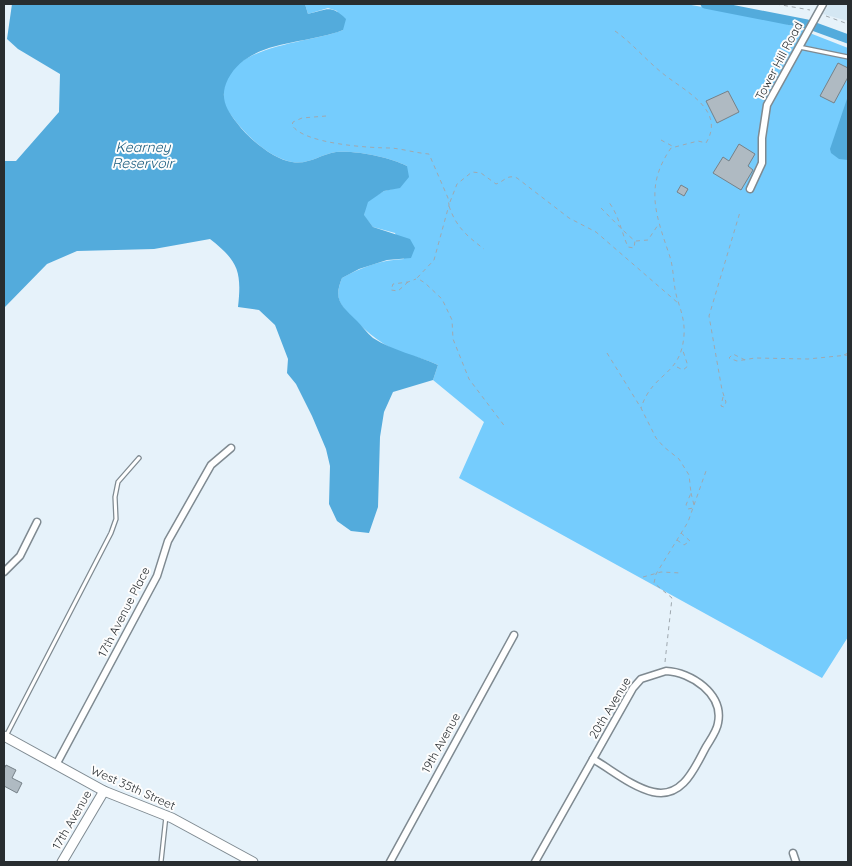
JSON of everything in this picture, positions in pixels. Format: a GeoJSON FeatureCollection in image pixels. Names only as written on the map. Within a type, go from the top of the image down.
{"type":"FeatureCollection","features":[{"type":"Feature","properties":{"kind":"street","name":"Tower Hill Road"},"geometry":{"type":"LineString","coordinates":[[750,189],[762,163],[762,138],[767,105],[823,4]]}},
{"type":"Feature","properties":{"kind":"street","name":"17th Avenue Place"},"geometry":{"type":"LineString","coordinates":[[56,765],[157,576],[168,541],[212,465],[231,448]]}},
{"type":"Feature","properties":{"kind":"street"},"geometry":{"type":"LineString","coordinates":[[4,572],[20,556],[37,522]]}},
{"type":"Feature","properties":{"kind":"street","name":"19th Avenue"},"geometry":{"type":"LineString","coordinates":[[390,862],[514,635]]}},
{"type":"Feature","properties":{"kind":"street","name":"20th Avenue"},"geometry":{"type":"LineString","coordinates":[[535,862],[633,688],[641,679],[666,670],[679,671],[702,684],[712,695],[717,706],[718,724],[688,781],[671,791],[654,793],[634,784],[594,759]]}},
{"type":"Feature","properties":{"kind":"street","name":"West 35th Street"},"geometry":{"type":"LineString","coordinates":[[5,736],[104,791],[166,816],[253,862]]}},
{"type":"Feature","properties":{"kind":"street","name":"17th Avenue"},"geometry":{"type":"LineString","coordinates":[[62,862],[104,791]]}},
{"type":"Feature","properties":{"kind":"street"},"geometry":{"type":"LineString","coordinates":[[793,853],[796,862]]}},
{"type":"Feature","properties":{"kind":"lane"},"geometry":{"type":"LineString","coordinates":[[799,47],[848,58]]}},
{"type":"Feature","properties":{"kind":"lane"},"geometry":{"type":"LineString","coordinates":[[5,736],[112,533],[116,519],[115,497],[118,482],[139,458]]}},
{"type":"Feature","properties":{"kind":"lane"},"geometry":{"type":"LineString","coordinates":[[161,862],[166,816]]}},
{"type":"Feature","properties":{"kind":"path"},"geometry":{"type":"LineString","coordinates":[[615,31],[661,72],[700,100],[710,118],[713,132],[706,143],[698,141],[674,147],[660,166],[656,179],[654,197],[658,224],[672,264],[679,304],[684,320],[683,350],[688,366],[687,369],[683,370],[676,366]]}},
{"type":"Feature","properties":{"kind":"path"},"geometry":{"type":"LineString","coordinates":[[326,116],[302,118],[293,122],[292,125],[295,130],[303,133],[352,146],[391,148],[429,154],[458,226],[466,236],[484,249]]}},
{"type":"Feature","properties":{"kind":"path"},"geometry":{"type":"LineString","coordinates":[[661,140],[674,147]]}},
{"type":"Feature","properties":{"kind":"path"},"geometry":{"type":"LineString","coordinates":[[408,282],[398,291],[391,290],[393,284],[408,282],[417,278],[434,260],[449,205],[458,184],[472,172],[482,173],[496,184],[506,177],[518,178],[569,218],[596,232],[679,304]]}},
{"type":"Feature","properties":{"kind":"path"},"geometry":{"type":"LineString","coordinates":[[608,201],[615,211],[628,247],[634,248],[635,241]]}},
{"type":"Feature","properties":{"kind":"path"},"geometry":{"type":"LineString","coordinates":[[601,208],[635,241],[648,240],[658,224]]}},
{"type":"Feature","properties":{"kind":"path"},"geometry":{"type":"LineString","coordinates":[[723,397],[709,316],[740,212]]}},
{"type":"Feature","properties":{"kind":"path"},"geometry":{"type":"LineString","coordinates":[[417,278],[442,299],[452,320],[454,339],[469,379],[506,428]]}},
{"type":"Feature","properties":{"kind":"path"},"geometry":{"type":"LineString","coordinates":[[641,408],[651,387],[676,366],[683,350]]}},
{"type":"Feature","properties":{"kind":"path"},"geometry":{"type":"LineString","coordinates":[[607,353],[641,408],[656,438],[685,467],[689,476],[694,508]]}},
{"type":"Feature","properties":{"kind":"path"},"geometry":{"type":"LineString","coordinates":[[746,360],[733,354],[729,358],[737,361],[746,360],[768,357],[808,359],[848,354]]}},
{"type":"Feature","properties":{"kind":"path"},"geometry":{"type":"LineString","coordinates":[[665,663],[672,598],[654,583],[656,574],[688,522],[706,471]]}},
{"type":"Feature","properties":{"kind":"path"},"geometry":{"type":"LineString","coordinates":[[691,493],[686,505],[688,509],[694,508]]}},
{"type":"Feature","properties":{"kind":"path"},"geometry":{"type":"LineString","coordinates":[[677,539],[684,545],[690,541],[680,533]]}},
{"type":"Feature","properties":{"kind":"path"},"geometry":{"type":"LineString","coordinates":[[643,577],[656,574],[681,573]]}},
{"type":"Feature","properties":{"kind":"shaded area"},"geometry":{"type":"Polygon","coordinates":[[[305,4],[686,4],[779,21],[848,48],[848,637],[822,678],[459,478],[484,422],[433,380],[438,365],[390,348],[364,329],[348,313],[338,296],[342,278],[372,265],[404,259],[395,233],[373,227],[364,216],[365,202],[384,191],[400,187],[407,166],[382,157],[353,152],[331,153],[298,163],[282,159],[273,155],[256,142],[240,127],[226,109],[224,93],[227,77],[237,65],[253,55],[271,48],[343,30],[337,11],[328,8],[308,14],[305,4]]]}},
{"type":"Feature","properties":{"kind":"shaded area"},"geometry":{"type":"Polygon","coordinates":[[[829,4],[848,4],[848,21],[823,14],[829,4]]]}},
{"type":"Feature","properties":{"kind":"water","name":"Kearney Reservoir"},"geometry":{"type":"Polygon","coordinates":[[[12,4],[305,4],[308,14],[328,9],[336,11],[346,19],[343,30],[280,45],[250,57],[237,66],[228,79],[225,85],[224,97],[227,108],[237,123],[262,147],[277,157],[298,163],[336,152],[353,152],[382,157],[407,166],[409,177],[400,188],[384,191],[368,202],[364,215],[373,227],[410,239],[415,248],[411,258],[387,260],[359,269],[342,278],[338,292],[343,306],[373,338],[438,365],[433,380],[393,392],[384,412],[380,437],[378,507],[369,533],[351,531],[337,521],[329,504],[330,466],[326,449],[296,384],[287,373],[288,359],[275,325],[259,310],[238,307],[239,284],[236,268],[227,254],[210,239],[154,249],[77,251],[47,264],[4,308],[4,161],[16,161],[59,112],[60,74],[18,49],[7,39],[12,4]]]}},
{"type":"Feature","properties":{"kind":"water"},"geometry":{"type":"Polygon","coordinates":[[[848,96],[848,160],[839,159],[831,153],[830,149],[848,96]]]}},
{"type":"Feature","properties":{"kind":"building"},"geometry":{"type":"Polygon","coordinates":[[[838,63],[848,68],[848,77],[834,103],[820,96],[838,63]]]}},
{"type":"Feature","properties":{"kind":"building"},"geometry":{"type":"Polygon","coordinates":[[[728,91],[739,112],[717,123],[706,101],[728,91]]]}},
{"type":"Feature","properties":{"kind":"building"},"geometry":{"type":"Polygon","coordinates":[[[739,144],[755,154],[748,166],[753,170],[741,190],[713,173],[723,157],[729,161],[739,144]]]}},
{"type":"Feature","properties":{"kind":"building"},"geometry":{"type":"Polygon","coordinates":[[[681,185],[688,189],[684,196],[677,192],[681,185]]]}},
{"type":"Feature","properties":{"kind":"building"},"geometry":{"type":"Polygon","coordinates":[[[6,765],[16,770],[12,778],[22,783],[17,793],[4,786],[4,769],[6,765]]]}},
{"type":"Feature","properties":{"kind":"waterway"},"geometry":{"type":"LineString","coordinates":[[705,4],[807,24],[848,39]]}}]}
